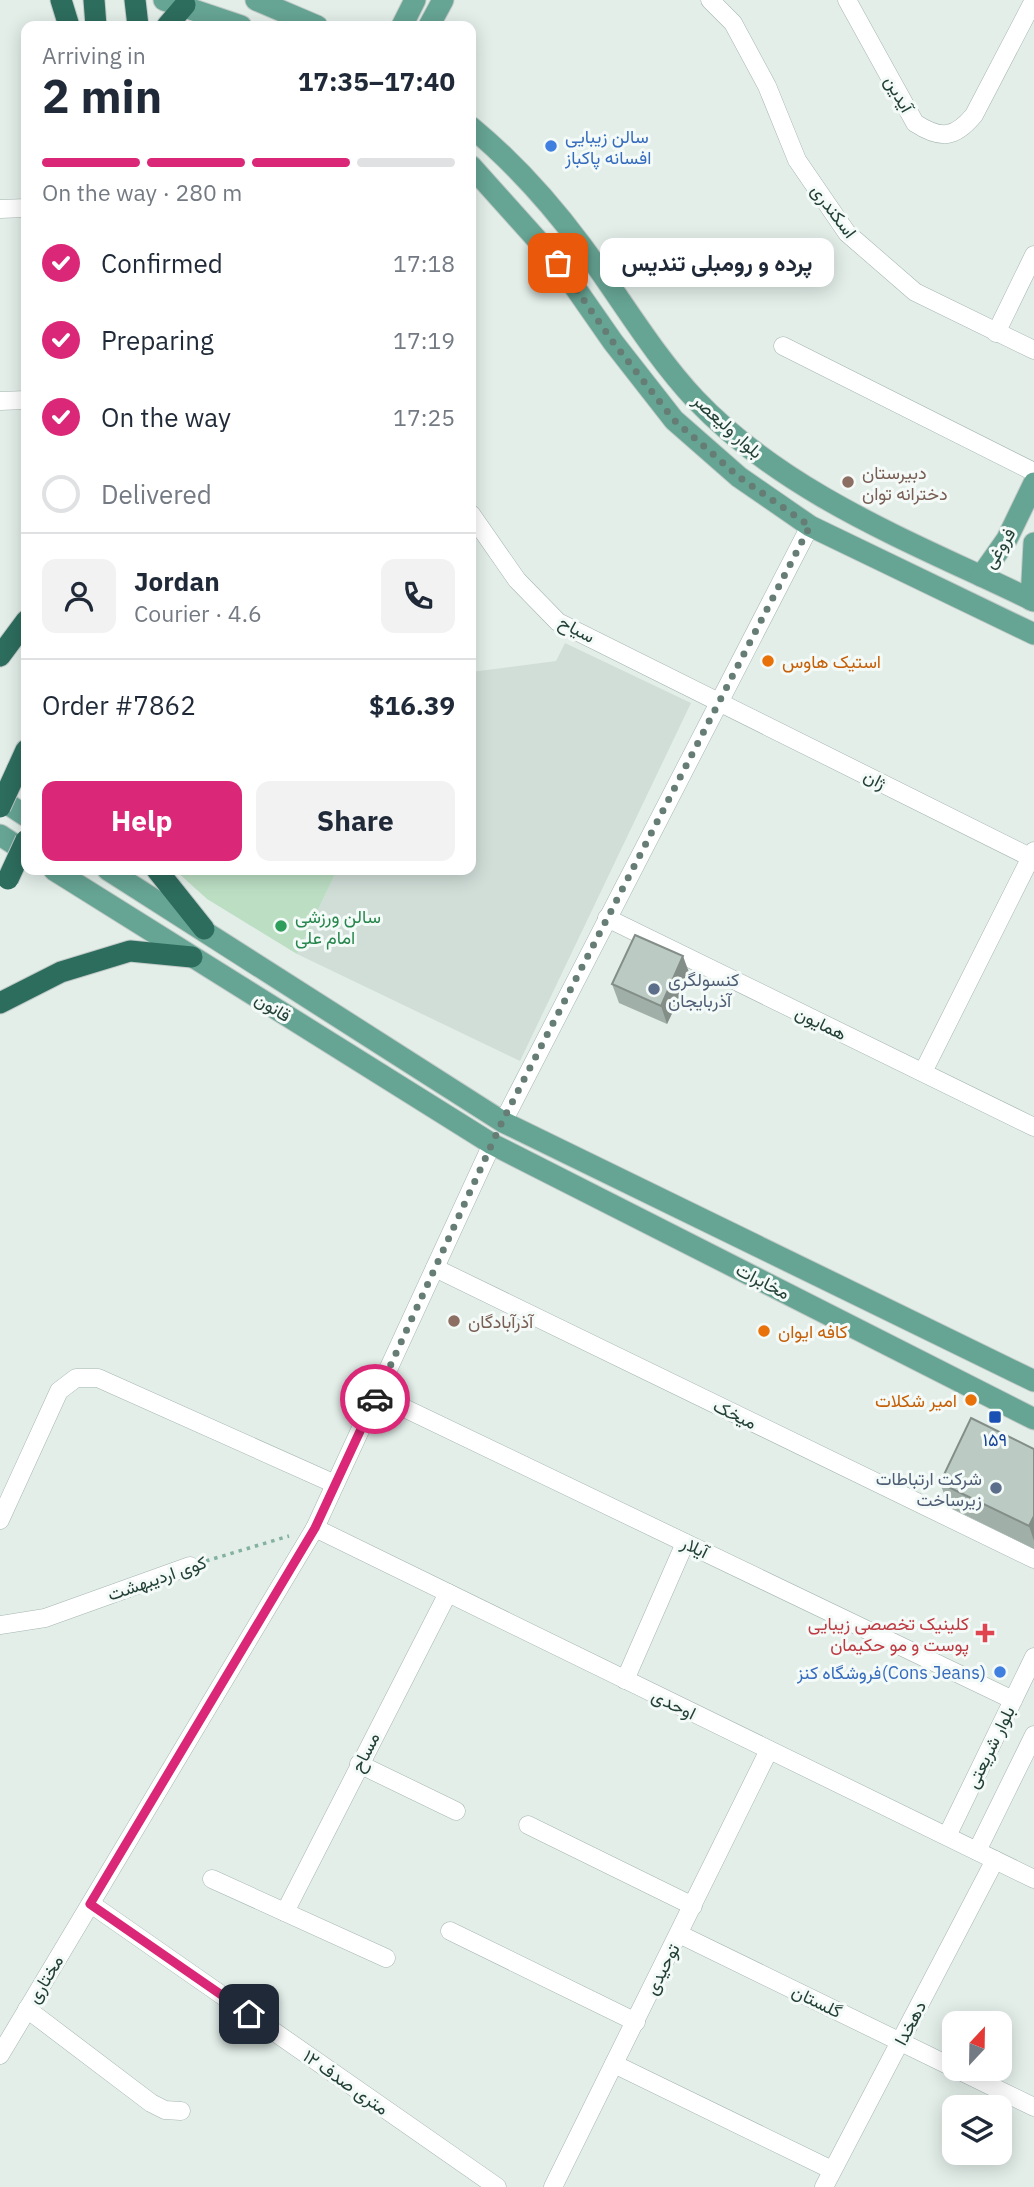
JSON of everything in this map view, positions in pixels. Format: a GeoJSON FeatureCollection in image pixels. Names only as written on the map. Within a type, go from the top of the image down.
{"type":"FeatureCollection","features":[{"type":"Feature","properties":{"kind":"highway"},"geometry":{"type":"LineString","coordinates":[[61,0],[67,21]]}},
{"type":"Feature","properties":{"kind":"highway"},"geometry":{"type":"LineString","coordinates":[[94,0],[96,21]]}},
{"type":"Feature","properties":{"kind":"highway"},"geometry":{"type":"LineString","coordinates":[[135,0],[137,21]]}},
{"type":"Feature","properties":{"kind":"highway"},"geometry":{"type":"LineString","coordinates":[[171,21],[185,5]]}},
{"type":"Feature","properties":{"kind":"highway"},"geometry":{"type":"LineString","coordinates":[[0,656],[21,628]]}},
{"type":"Feature","properties":{"kind":"highway"},"geometry":{"type":"LineString","coordinates":[[0,807],[21,762]]}},
{"type":"Feature","properties":{"kind":"highway"},"geometry":{"type":"LineString","coordinates":[[4,886],[21,850]]}},
{"type":"Feature","properties":{"kind":"highway"},"geometry":{"type":"LineString","coordinates":[[161,875],[204,929]]}},
{"type":"Feature","properties":{"kind":"highway"},"geometry":{"type":"LineString","coordinates":[[0,1003],[61,972],[130,951],[192,957]]}},
{"type":"Feature","properties":{"kind":"main road"},"geometry":{"type":"LineString","coordinates":[[164,0],[228,21]]}},
{"type":"Feature","properties":{"kind":"main road"},"geometry":{"type":"LineString","coordinates":[[256,0],[305,21]]}},
{"type":"Feature","properties":{"kind":"main road"},"geometry":{"type":"LineString","coordinates":[[404,21],[415,0]]}},
{"type":"Feature","properties":{"kind":"main road"},"geometry":{"type":"LineString","coordinates":[[432,21],[443,0]]}},
{"type":"Feature","properties":{"kind":"main road","name":"بلوار ولیعصر"},"geometry":{"type":"LineString","coordinates":[[476,131],[500,152],[581,245],[637,325],[695,400],[757,454],[825,500],[1032,600]]}},
{"type":"Feature","properties":{"kind":"main road","name":"بلوار ولیعصر"},"geometry":{"type":"LineString","coordinates":[[476,171],[558,263],[613,342],[674,420],[739,477],[810,526],[1034,634]]}},
{"type":"Feature","properties":{"kind":"main road"},"geometry":{"type":"LineString","coordinates":[[519,218],[539,197]]}},
{"type":"Feature","properties":{"kind":"main road","name":"فروغى"},"geometry":{"type":"LineString","coordinates":[[981,576],[1007,539],[1034,483]]}},
{"type":"Feature","properties":{"kind":"main road","name":"فروغى"},"geometry":{"type":"LineString","coordinates":[[1032,600],[1034,543]]}},
{"type":"Feature","properties":{"kind":"main road"},"geometry":{"type":"LineString","coordinates":[[0,799],[21,813]]}},
{"type":"Feature","properties":{"kind":"main road"},"geometry":{"type":"LineString","coordinates":[[0,835],[21,849]]}},
{"type":"Feature","properties":{"kind":"main road","name":"قانون"},"geometry":{"type":"LineString","coordinates":[[62,875],[492,1144]]}},
{"type":"Feature","properties":{"kind":"main road","name":"قانون"},"geometry":{"type":"LineString","coordinates":[[116,875],[502,1122]]}},
{"type":"Feature","properties":{"kind":"main road"},"geometry":{"type":"LineString","coordinates":[[492,1144],[502,1122]]}},
{"type":"Feature","properties":{"kind":"main road","name":"مخابرات"},"geometry":{"type":"LineString","coordinates":[[502,1122],[1034,1381]]}},
{"type":"Feature","properties":{"kind":"main road","name":"مخابرات"},"geometry":{"type":"LineString","coordinates":[[492,1144],[1034,1419]]}},
{"type":"Feature","properties":{"kind":"street","name":"اسکندری"},"geometry":{"type":"LineString","coordinates":[[710,0],[733,23],[767,86],[797,160],[847,233],[915,292],[1034,350]]}},
{"type":"Feature","properties":{"kind":"street","name":"آیدین"},"geometry":{"type":"LineString","coordinates":[[847,0],[915,123],[930,133],[947,135],[963,128],[974,115],[1034,0]]}},
{"type":"Feature","properties":{"kind":"street"},"geometry":{"type":"LineString","coordinates":[[0,209],[21,208]]}},
{"type":"Feature","properties":{"kind":"street"},"geometry":{"type":"LineString","coordinates":[[996,333],[1034,255]]}},
{"type":"Feature","properties":{"kind":"street"},"geometry":{"type":"LineString","coordinates":[[783,346],[1034,472]]}},
{"type":"Feature","properties":{"kind":"street"},"geometry":{"type":"LineString","coordinates":[[0,401],[21,400]]}},
{"type":"Feature","properties":{"kind":"street","name":"سیاح"},"geometry":{"type":"LineString","coordinates":[[476,521],[517,580],[558,622],[720,700]]}},
{"type":"Feature","properties":{"kind":"street"},"geometry":{"type":"LineString","coordinates":[[502,1122],[810,526]]}},
{"type":"Feature","properties":{"kind":"street","name":"ژان"},"geometry":{"type":"LineString","coordinates":[[720,700],[1033,856],[923,1072]]}},
{"type":"Feature","properties":{"kind":"street","name":"همایون"},"geometry":{"type":"LineString","coordinates":[[607,918],[1034,1126]]}},
{"type":"Feature","properties":{"kind":"street","name":"مختاری"},"geometry":{"type":"LineString","coordinates":[[0,2055],[315,1528],[492,1144]]}},
{"type":"Feature","properties":{"kind":"street","name":"میخک"},"geometry":{"type":"LineString","coordinates":[[435,1268],[1034,1559]]}},
{"type":"Feature","properties":{"kind":"street"},"geometry":{"type":"LineString","coordinates":[[0,1520],[59,1391],[76,1378],[98,1378],[335,1484]]}},
{"type":"Feature","properties":{"kind":"street","name":"آیلار"},"geometry":{"type":"LineString","coordinates":[[377,1395],[1013,1700]]}},
{"type":"Feature","properties":{"kind":"street","name":"اوحدی"},"geometry":{"type":"LineString","coordinates":[[315,1528],[1034,1879]]}},
{"type":"Feature","properties":{"kind":"street"},"geometry":{"type":"LineString","coordinates":[[625,1679],[685,1543]]}},
{"type":"Feature","properties":{"kind":"street","name":"کوی اردیبهشت"},"geometry":{"type":"LineString","coordinates":[[0,1625],[45,1618],[190,1566]]}},
{"type":"Feature","properties":{"kind":"street","name":"مساح"},"geometry":{"type":"LineString","coordinates":[[285,1912],[448,1593]]}},
{"type":"Feature","properties":{"kind":"street","name":"بلوار شریعتى"},"geometry":{"type":"LineString","coordinates":[[947,1836],[1034,1657]]}},
{"type":"Feature","properties":{"kind":"street","name":"بلوار شریعتى"},"geometry":{"type":"LineString","coordinates":[[977,1851],[1034,1735]]}},
{"type":"Feature","properties":{"kind":"street","name":"توحیدی"},"geometry":{"type":"LineString","coordinates":[[553,2187],[769,1750]]}},
{"type":"Feature","properties":{"kind":"street"},"geometry":{"type":"LineString","coordinates":[[359,1764],[456,1811]]}},
{"type":"Feature","properties":{"kind":"street"},"geometry":{"type":"LineString","coordinates":[[528,1825],[693,1906]]}},
{"type":"Feature","properties":{"kind":"street","name":"دهخدا"},"geometry":{"type":"LineString","coordinates":[[824,2187],[995,1860]]}},
{"type":"Feature","properties":{"kind":"street"},"geometry":{"type":"LineString","coordinates":[[212,1880],[386,1958]]}},
{"type":"Feature","properties":{"kind":"street","name":"۱۲ متری صدف"},"geometry":{"type":"LineString","coordinates":[[90,1904],[498,2187]]}},
{"type":"Feature","properties":{"kind":"street"},"geometry":{"type":"LineString","coordinates":[[450,1931],[636,2022]]}},
{"type":"Feature","properties":{"kind":"street","name":"گلستان"},"geometry":{"type":"LineString","coordinates":[[679,1934],[942,2062]]}},
{"type":"Feature","properties":{"kind":"street"},"geometry":{"type":"LineString","coordinates":[[27,2009],[151,2103],[165,2110],[181,2111]]}},
{"type":"Feature","properties":{"kind":"street"},"geometry":{"type":"LineString","coordinates":[[614,2064],[832,2170]]}},
{"type":"Feature","properties":{"kind":"street","name":"گلستان"},"geometry":{"type":"LineString","coordinates":[[980,2081],[1034,2108]]}},
{"type":"Feature","properties":{"kind":"path","name":"کوی اردیبهشت"},"geometry":{"type":"LineString","coordinates":[[190,1566],[315,1528]]}},
{"type":"Feature","properties":{"kind":"shaded area"},"geometry":{"type":"Polygon","coordinates":[[[565,643],[691,703],[520,1061],[297,954],[335,875],[476,875],[476,671],[556,661],[565,643]]]}},
{"type":"Feature","properties":{"kind":"green space","name":"سالن ورزشی امام علی"},"geometry":{"type":"Polygon","coordinates":[[[181,875],[335,875],[297,954],[207,899],[181,875]]]}},
{"type":"Feature","properties":{"kind":"building"},"geometry":{"type":"Polygon","coordinates":[[[635,935],[683,956],[661,1006],[612,984],[635,935]]]}},
{"type":"Feature","properties":{"kind":"building","name":"شرکت ارتباطات زیرساخت"},"geometry":{"type":"Polygon","coordinates":[[[971,1418],[1034,1449],[1034,1516],[1029,1526],[940,1483],[971,1418]]]}},
{"type":"Feature","properties":{"kind":"way so far"},"geometry":{"type":"LineString","coordinates":[[375,1399],[502,1122],[810,526],[739,477],[674,420],[613,342],[558,263]]}},
{"type":"Feature","properties":{"kind":"place","name":"سالن زیبایی افسانه پاکباز"},"geometry":{"type":"Point","coordinates":[551,146]}},
{"type":"Feature","properties":{"kind":"place","name":"پرده و رومبلی تندیس"},"geometry":{"type":"Point","coordinates":[558,263]}},
{"type":"Feature","properties":{"kind":"place","name":"دبیرستان دخترانه توان"},"geometry":{"type":"Point","coordinates":[848,482]}},
{"type":"Feature","properties":{"kind":"place","name":"استیک هاوس"},"geometry":{"type":"Point","coordinates":[768,661]}},
{"type":"Feature","properties":{"kind":"place","name":"سالن ورزشی امام علی"},"geometry":{"type":"Point","coordinates":[281,926]}},
{"type":"Feature","properties":{"kind":"place","name":"کنسولگری آذربایجان"},"geometry":{"type":"Point","coordinates":[654,989]}},
{"type":"Feature","properties":{"kind":"place","name":"آذرآبادگان"},"geometry":{"type":"Point","coordinates":[454,1321]}},
{"type":"Feature","properties":{"kind":"place","name":"کافه ایوان"},"geometry":{"type":"Point","coordinates":[764,1331]}},
{"type":"Feature","properties":{"kind":"place","name":"امیر شکلات"},"geometry":{"type":"Point","coordinates":[971,1400]}},
{"type":"Feature","properties":{"kind":"place","name":"۱۵۹"},"geometry":{"type":"Point","coordinates":[995,1417]}},
{"type":"Feature","properties":{"kind":"place","name":"شرکت ارتباطات زیرساخت"},"geometry":{"type":"Point","coordinates":[996,1488]}},
{"type":"Feature","properties":{"kind":"place","name":"کلینیک تخصصی زیبایی پوست و مو حکیمان"},"geometry":{"type":"Point","coordinates":[985,1633]}},
{"type":"Feature","properties":{"kind":"place","name":"فروشگاه کنز(Cons Jeans)"},"geometry":{"type":"Point","coordinates":[1000,1672]}},
{"type":"Feature","properties":{"kind":"route"},"geometry":{"type":"LineString","coordinates":[[249,2014],[90,1904],[315,1528],[375,1399]]}}]}
